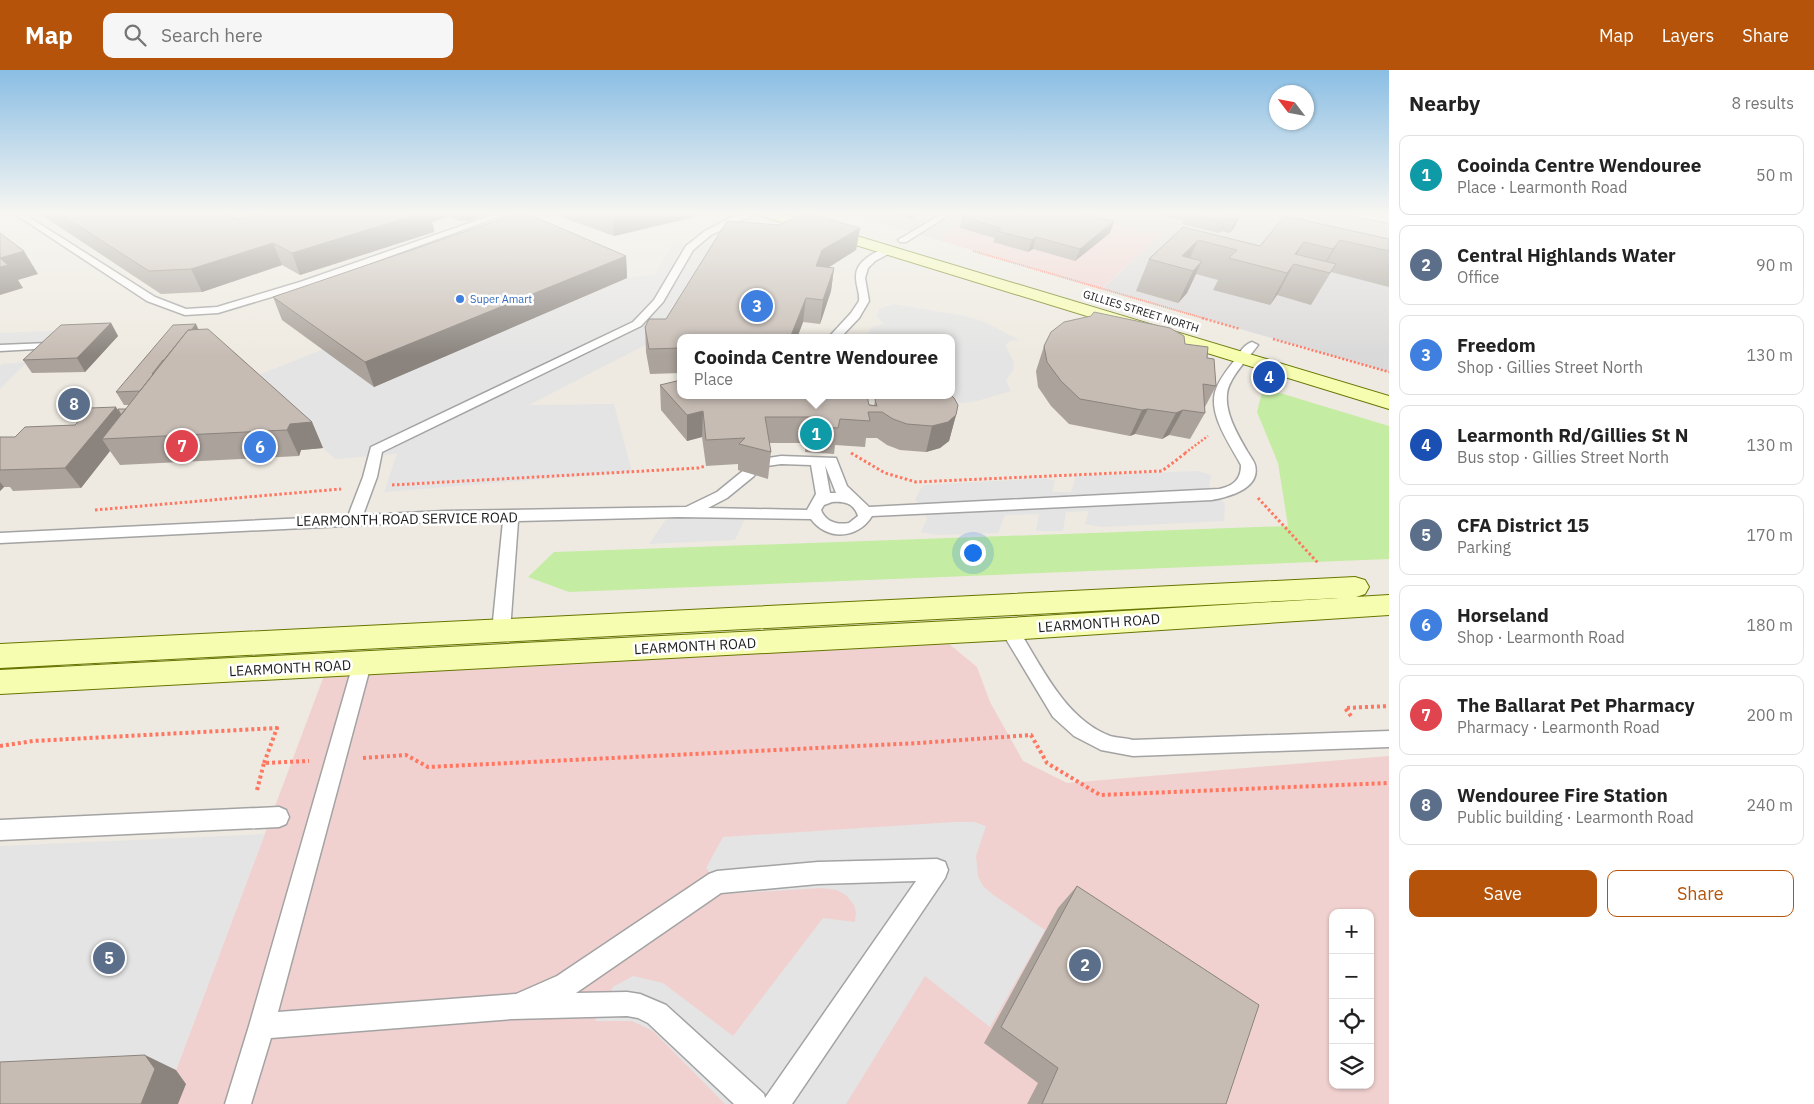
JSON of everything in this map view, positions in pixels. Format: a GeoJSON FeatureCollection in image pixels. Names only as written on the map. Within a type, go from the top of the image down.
{"type":"FeatureCollection","features":[{"type":"Feature","properties":{"kind":"main road","name":"GILLIES STREET NORTH"},"geometry":{"type":"LineString","coordinates":[[952,260],[1251,342],[1389,386]]}},
{"type":"Feature","properties":{"kind":"main road","name":"GILLIES STREET NORTH"},"geometry":{"type":"LineString","coordinates":[[1251,342],[1389,403]]}},
{"type":"Feature","properties":{"kind":"main road","name":"LEARMONTH ROAD"},"geometry":{"type":"LineString","coordinates":[[1003,618],[1342,588],[1389,586]]}},
{"type":"Feature","properties":{"kind":"main road","name":"LEARMONTH ROAD"},"geometry":{"type":"LineString","coordinates":[[0,682],[366,652],[499,644],[1003,618],[1389,605]]}},
{"type":"Feature","properties":{"kind":"main road","name":"LEARMONTH ROAD"},"geometry":{"type":"LineString","coordinates":[[0,656],[366,652]]}},
{"type":"Feature","properties":{"kind":"lane"},"geometry":{"type":"LineString","coordinates":[[91,260],[151,299],[185,312],[218,310],[304,284],[371,260]]}},
{"type":"Feature","properties":{"kind":"lane"},"geometry":{"type":"LineString","coordinates":[[354,519],[376,450],[637,324],[658,302],[682,260]]}},
{"type":"Feature","properties":{"kind":"lane"},"geometry":{"type":"LineString","coordinates":[[837,334],[863,304],[865,295],[860,278],[860,270],[872,260]]}},
{"type":"Feature","properties":{"kind":"lane"},"geometry":{"type":"LineString","coordinates":[[864,512],[1212,495],[1233,490],[1245,482],[1249,472],[1248,465],[1223,416],[1221,394],[1226,382],[1251,342]]}},
{"type":"Feature","properties":{"kind":"lane"},"geometry":{"type":"LineString","coordinates":[[0,348],[49,346]]}},
{"type":"Feature","properties":{"kind":"lane"},"geometry":{"type":"LineString","coordinates":[[767,462],[781,460],[831,461],[840,488],[860,505],[864,512],[865,516],[860,524],[855,527],[842,529],[822,523],[817,508],[823,494],[818,461]]}},
{"type":"Feature","properties":{"kind":"lane"},"geometry":{"type":"LineString","coordinates":[[685,512],[714,500],[749,473]]}},
{"type":"Feature","properties":{"kind":"lane"},"geometry":{"type":"LineString","coordinates":[[817,508],[833,496],[851,499]]}},
{"type":"Feature","properties":{"kind":"lane","name":"LEARMONTH ROAD SERVICE ROAD"},"geometry":{"type":"LineString","coordinates":[[0,538],[445,516],[511,517],[685,512],[788,516],[817,508]]}},
{"type":"Feature","properties":{"kind":"lane","name":"LEARMONTH ROAD SERVICE ROAD"},"geometry":{"type":"LineString","coordinates":[[499,644],[511,517]]}},
{"type":"Feature","properties":{"kind":"lane"},"geometry":{"type":"LineString","coordinates":[[1003,618],[1060,711],[1080,730],[1108,744],[1133,748],[1389,740]]}},
{"type":"Feature","properties":{"kind":"lane"},"geometry":{"type":"LineString","coordinates":[[238,1104],[262,1026],[366,652]]}},
{"type":"Feature","properties":{"kind":"lane"},"geometry":{"type":"LineString","coordinates":[[0,830],[279,817]]}},
{"type":"Feature","properties":{"kind":"lane"},"geometry":{"type":"LineString","coordinates":[[512,1007],[566,985],[717,882],[818,873],[937,870],[776,1104]]}},
{"type":"Feature","properties":{"kind":"lane"},"geometry":{"type":"LineString","coordinates":[[262,1026],[512,1007],[627,1004],[648,1009],[671,1026],[754,1104]]}},
{"type":"Feature","properties":{"kind":"path"},"geometry":{"type":"LineString","coordinates":[[999,260],[1251,342],[1389,372]]}},
{"type":"Feature","properties":{"kind":"path"},"geometry":{"type":"LineString","coordinates":[[849,452],[885,473],[916,482],[1162,471],[1211,434]]}},
{"type":"Feature","properties":{"kind":"path"},"geometry":{"type":"LineString","coordinates":[[92,510],[366,486],[698,468],[706,466]]}},
{"type":"Feature","properties":{"kind":"path"},"geometry":{"type":"LineString","coordinates":[[1245,482],[1270,512],[1342,588]]}},
{"type":"Feature","properties":{"kind":"path"},"geometry":{"type":"LineString","coordinates":[[1350,715],[1345,708],[1389,706]]}},
{"type":"Feature","properties":{"kind":"path"},"geometry":{"type":"LineString","coordinates":[[0,746],[34,741],[277,728],[264,763],[257,790]]}},
{"type":"Feature","properties":{"kind":"path"},"geometry":{"type":"LineString","coordinates":[[369,758],[406,755],[428,766],[919,743],[1031,735],[1048,763],[1100,795],[1389,783]]}},
{"type":"Feature","properties":{"kind":"path"},"geometry":{"type":"LineString","coordinates":[[264,763],[309,761]]}},
{"type":"Feature","properties":{"kind":"shaded area"},"geometry":{"type":"Polygon","coordinates":[[[663,260],[716,260],[674,330],[529,405],[614,404],[632,472],[384,492],[397,454],[335,459],[248,379],[324,349],[627,278],[655,274],[663,260]]]}},
{"type":"Feature","properties":{"kind":"shaded area"},"geometry":{"type":"Polygon","coordinates":[[[1005,260],[1132,260],[1101,289],[1005,260]]]}},
{"type":"Feature","properties":{"kind":"shaded area"},"geometry":{"type":"Polygon","coordinates":[[[1132,260],[1389,260],[1389,372],[1102,289],[1132,260]]]}},
{"type":"Feature","properties":{"kind":"shaded area"},"geometry":{"type":"Polygon","coordinates":[[[893,304],[965,316],[987,323],[1019,340],[1010,341],[1005,345],[1014,363],[1013,370],[1006,381],[1011,391],[977,401],[962,403],[936,402],[942,399],[955,399],[955,334],[866,334],[872,327],[883,324],[877,316],[879,309],[893,304]]]}},
{"type":"Feature","properties":{"kind":"shaded area"},"geometry":{"type":"Polygon","coordinates":[[[70,330],[53,347],[0,348],[0,333],[70,330]]]}},
{"type":"Feature","properties":{"kind":"shaded area"},"geometry":{"type":"Polygon","coordinates":[[[27,362],[0,389],[0,366],[3,364],[27,362]]]}},
{"type":"Feature","properties":{"kind":"shaded area"},"geometry":{"type":"Polygon","coordinates":[[[1197,471],[1211,475],[1209,486],[1225,504],[1224,521],[1102,527],[1085,524],[1089,511],[1066,512],[1063,531],[1036,531],[1039,514],[1005,515],[998,533],[936,535],[921,532],[927,519],[915,499],[923,485],[1044,478],[1055,481],[1052,492],[1071,492],[1076,476],[1197,471]]]}},
{"type":"Feature","properties":{"kind":"shaded area"},"geometry":{"type":"Polygon","coordinates":[[[671,512],[747,514],[735,540],[649,544],[671,512]]]}},
{"type":"Feature","properties":{"kind":"shaded area"},"geometry":{"type":"Polygon","coordinates":[[[936,633],[977,667],[990,702],[1023,761],[1067,783],[1389,756],[1389,1104],[0,1104],[0,1078],[176,1070],[328,665],[936,633]]]}},
{"type":"Feature","properties":{"kind":"shaded area"},"geometry":{"type":"Polygon","coordinates":[[[974,822],[986,826],[976,856],[978,876],[983,886],[1045,930],[990,1027],[925,976],[846,1104],[725,1104],[653,1031],[632,1021],[595,1021],[613,987],[633,976],[663,983],[733,1036],[823,918],[855,922],[856,912],[854,905],[847,896],[837,890],[821,888],[725,894],[706,868],[723,837],[974,822]]]}},
{"type":"Feature","properties":{"kind":"shaded area"},"geometry":{"type":"Polygon","coordinates":[[[265,834],[176,1070],[0,1078],[0,846],[265,834]]]}},
{"type":"Feature","properties":{"kind":"green space"},"geometry":{"type":"Polygon","coordinates":[[[1263,388],[1389,426],[1389,559],[569,592],[528,577],[554,552],[1288,526],[1278,463],[1257,412],[1263,388]]]}},
{"type":"Feature","properties":{"kind":"building"},"geometry":{"type":"Polygon","coordinates":[[[0,260],[8,265],[0,267],[0,260]]]}},
{"type":"Feature","properties":{"kind":"building"},"geometry":{"type":"Polygon","coordinates":[[[132,260],[219,260],[191,269],[149,271],[132,260]]]}},
{"type":"Feature","properties":{"kind":"building"},"geometry":{"type":"Polygon","coordinates":[[[381,260],[616,260],[365,362],[273,297],[381,260]]]}},
{"type":"Feature","properties":{"kind":"building"},"geometry":{"type":"Polygon","coordinates":[[[703,260],[818,260],[816,266],[834,268],[823,300],[806,298],[792,334],[677,334],[677,348],[649,349],[645,327],[649,319],[666,319],[703,260]]]}},
{"type":"Feature","properties":{"kind":"building"},"geometry":{"type":"Polygon","coordinates":[[[1154,260],[1202,261],[1193,271],[1154,260]]]}},
{"type":"Feature","properties":{"kind":"building"},"geometry":{"type":"Polygon","coordinates":[[[1238,260],[1321,260],[1336,264],[1330,273],[1294,264],[1287,273],[1238,260]]]}},
{"type":"Feature","properties":{"kind":"building"},"geometry":{"type":"Polygon","coordinates":[[[1094,312],[1170,328],[1184,336],[1185,344],[1208,347],[1207,358],[1214,359],[1216,386],[1203,384],[1205,413],[1183,410],[1176,413],[1148,409],[1142,410],[1080,399],[1061,381],[1047,362],[1044,346],[1051,332],[1064,322],[1091,316],[1094,312]]]}},
{"type":"Feature","properties":{"kind":"building"},"geometry":{"type":"Polygon","coordinates":[[[111,323],[77,358],[23,360],[61,325],[111,323]]]}},
{"type":"Feature","properties":{"kind":"building"},"geometry":{"type":"Polygon","coordinates":[[[196,324],[191,330],[188,330],[140,391],[116,392],[173,325],[196,324]]]}},
{"type":"Feature","properties":{"kind":"building"},"geometry":{"type":"Polygon","coordinates":[[[208,329],[312,422],[290,424],[287,430],[102,439],[188,330],[208,329]]]}},
{"type":"Feature","properties":{"kind":"building"},"geometry":{"type":"Polygon","coordinates":[[[677,381],[677,399],[868,399],[869,405],[877,406],[875,399],[955,399],[958,405],[956,415],[948,422],[932,426],[907,424],[893,419],[882,412],[868,412],[870,421],[840,419],[838,428],[808,426],[810,417],[765,417],[771,452],[739,444],[745,438],[706,440],[703,411],[687,415],[660,385],[677,381]]]}},
{"type":"Feature","properties":{"kind":"building"},"geometry":{"type":"Polygon","coordinates":[[[116,407],[65,468],[0,470],[0,437],[15,437],[25,427],[75,425],[90,408],[116,407]]]}},
{"type":"Feature","properties":{"kind":"building"},"geometry":{"type":"Polygon","coordinates":[[[118,409],[126,409],[121,415],[118,409]]]}},
{"type":"Feature","properties":{"kind":"building"},"geometry":{"type":"Polygon","coordinates":[[[1077,886],[1259,1005],[1226,1104],[1042,1104],[1058,1068],[1001,1027],[1077,886]]]}},
{"type":"Feature","properties":{"kind":"building"},"geometry":{"type":"Polygon","coordinates":[[[145,1055],[155,1069],[141,1104],[0,1104],[0,1062],[145,1055]]]}},
{"type":"Feature","properties":{"kind":"place","name":"Super Amart"},"geometry":{"type":"Point","coordinates":[460,299]}},
{"type":"Feature","properties":{"kind":"place","name":"Freedom"},"geometry":{"type":"Point","coordinates":[757,306]}},
{"type":"Feature","properties":{"kind":"place","name":"Learmonth Rd/Gillies St N"},"geometry":{"type":"Point","coordinates":[1269,377]}},
{"type":"Feature","properties":{"kind":"place","name":"Wendouree Fire Station"},"geometry":{"type":"Point","coordinates":[74,404]}},
{"type":"Feature","properties":{"kind":"place","name":"Cooinda Centre Wendouree"},"geometry":{"type":"Point","coordinates":[816,434]}},
{"type":"Feature","properties":{"kind":"place","name":"The Ballarat Pet Pharmacy"},"geometry":{"type":"Point","coordinates":[182,446]}},
{"type":"Feature","properties":{"kind":"place","name":"Horseland"},"geometry":{"type":"Point","coordinates":[260,447]}},
{"type":"Feature","properties":{"kind":"place","name":"CFA District 15"},"geometry":{"type":"Point","coordinates":[109,958]}},
{"type":"Feature","properties":{"kind":"place","name":"Central Highlands Water"},"geometry":{"type":"Point","coordinates":[1085,965]}}]}
